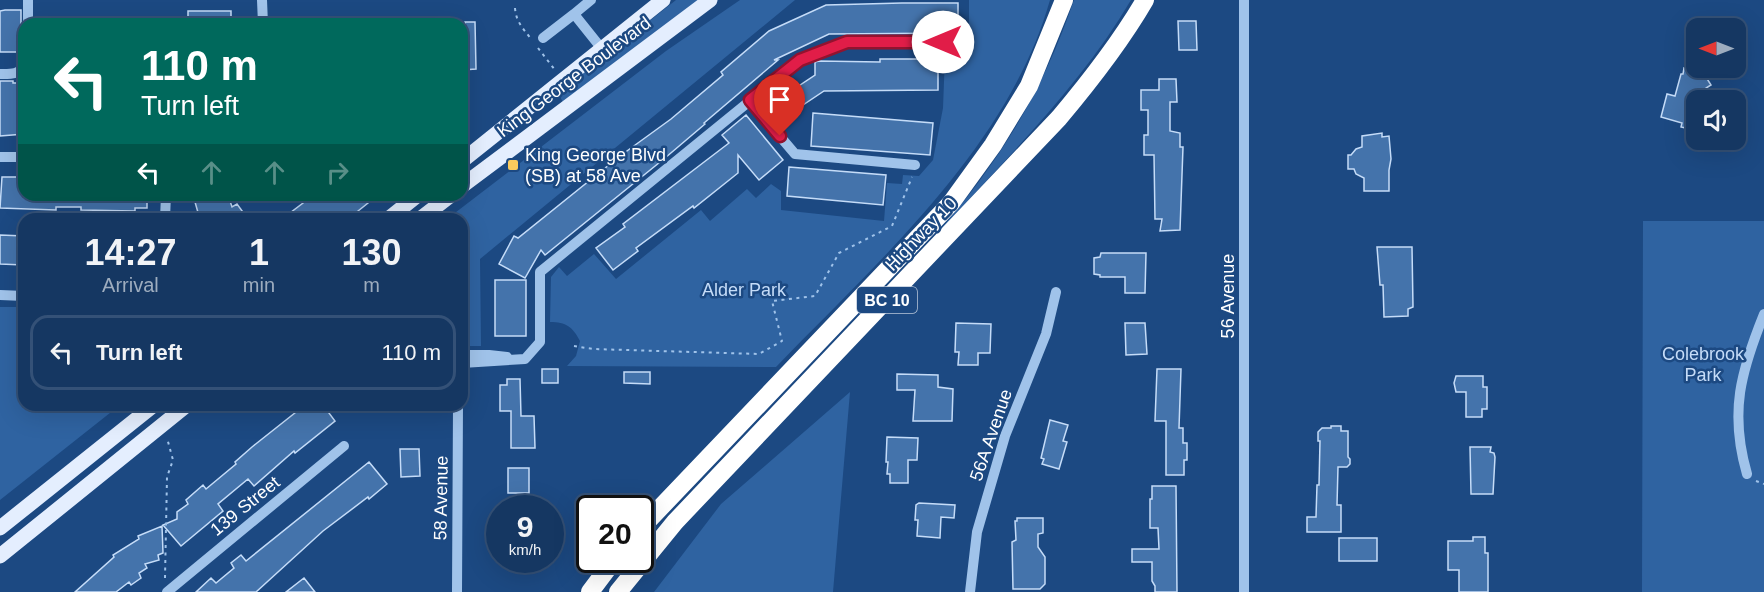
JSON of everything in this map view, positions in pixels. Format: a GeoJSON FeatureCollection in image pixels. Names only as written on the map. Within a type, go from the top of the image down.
{"type":"FeatureCollection","features":[{"type":"Feature","properties":{"kind":"highway","name":"Highway 10"},"geometry":{"type":"LineString","coordinates":[[654,514],[951,203],[993,145],[1029,86],[1064,0]]}},
{"type":"Feature","properties":{"kind":"highway","name":"Highway 10"},"geometry":{"type":"LineString","coordinates":[[618,592],[675,522],[1059,118],[1100,69],[1145,0]]}},
{"type":"Feature","properties":{"kind":"highway"},"geometry":{"type":"LineString","coordinates":[[590,592],[604,573]]}},
{"type":"Feature","properties":{"kind":"main road","name":"King George Boulevard"},"geometry":{"type":"LineString","coordinates":[[468,155],[663,0]]}},
{"type":"Feature","properties":{"kind":"main road","name":"King George Boulevard"},"geometry":{"type":"LineString","coordinates":[[468,182],[710,0]]}},
{"type":"Feature","properties":{"kind":"main road"},"geometry":{"type":"LineString","coordinates":[[395,213],[408,201]]}},
{"type":"Feature","properties":{"kind":"main road"},"geometry":{"type":"LineString","coordinates":[[430,213],[444,201]]}},
{"type":"Feature","properties":{"kind":"main road"},"geometry":{"type":"LineString","coordinates":[[0,528],[146,411]]}},
{"type":"Feature","properties":{"kind":"main road"},"geometry":{"type":"LineString","coordinates":[[0,556],[180,411]]}},
{"type":"Feature","properties":{"kind":"street"},"geometry":{"type":"LineString","coordinates":[[28,0],[28,18]]}},
{"type":"Feature","properties":{"kind":"street"},"geometry":{"type":"LineString","coordinates":[[262,0],[263,18]]}},
{"type":"Feature","properties":{"kind":"street"},"geometry":{"type":"LineString","coordinates":[[543,38],[591,0]]}},
{"type":"Feature","properties":{"kind":"street","name":"56 Avenue"},"geometry":{"type":"LineString","coordinates":[[1243,1],[1244,592]]}},
{"type":"Feature","properties":{"kind":"street"},"geometry":{"type":"LineString","coordinates":[[574,14],[602,49]]}},
{"type":"Feature","properties":{"kind":"street"},"geometry":{"type":"LineString","coordinates":[[468,363],[525,359],[540,342],[540,272],[800,60],[847,42],[966,43]]}},
{"type":"Feature","properties":{"kind":"street"},"geometry":{"type":"LineString","coordinates":[[0,74],[14,74],[18,72]]}},
{"type":"Feature","properties":{"kind":"street"},"geometry":{"type":"LineString","coordinates":[[750,100],[795,154],[914,170]]}},
{"type":"Feature","properties":{"kind":"street"},"geometry":{"type":"LineString","coordinates":[[0,157],[18,157]]}},
{"type":"Feature","properties":{"kind":"street","name":"56A Avenue"},"geometry":{"type":"LineString","coordinates":[[970,592],[980,522],[1005,436],[1046,334],[1056,292]]}},
{"type":"Feature","properties":{"kind":"street"},"geometry":{"type":"LineString","coordinates":[[0,296],[18,296]]}},
{"type":"Feature","properties":{"kind":"street"},"geometry":{"type":"LineString","coordinates":[[1747,474],[1740,449],[1739,393],[1746,361],[1764,314]]}},
{"type":"Feature","properties":{"kind":"street"},"geometry":{"type":"LineString","coordinates":[[468,355],[489,354],[525,359]]}},
{"type":"Feature","properties":{"kind":"street","name":"58 Avenue"},"geometry":{"type":"LineString","coordinates":[[457,592],[458,411]]}},
{"type":"Feature","properties":{"kind":"street","name":"139 Street"},"geometry":{"type":"LineString","coordinates":[[166,586],[344,446]]}},
{"type":"Feature","properties":{"kind":"path"},"geometry":{"type":"LineString","coordinates":[[573,346],[593,349],[759,354],[782,341],[772,301],[815,296],[839,253],[892,226],[909,188],[914,170]]}},
{"type":"Feature","properties":{"kind":"path"},"geometry":{"type":"LineString","coordinates":[[166,586],[167,477],[173,460],[167,438]]}},
{"type":"Feature","properties":{"kind":"green space"},"geometry":{"type":"Polygon","coordinates":[[[676,0],[699,0],[564,104],[558,93],[676,0]]]}},
{"type":"Feature","properties":{"kind":"green space"},"geometry":{"type":"Polygon","coordinates":[[[740,0],[795,0],[480,259],[481,346],[470,346],[468,213],[455,213],[666,51],[740,0]]]}},
{"type":"Feature","properties":{"kind":"green space","name":"Alder Park"},"geometry":{"type":"Polygon","coordinates":[[[969,0],[1050,0],[1030,54],[1004,105],[972,153],[897,243],[776,367],[567,366],[576,356],[580,341],[568,326],[550,322],[551,277],[559,267],[567,276],[594,254],[616,279],[701,210],[710,221],[747,189],[756,198],[771,184],[781,191],[781,210],[884,221],[887,183],[902,184],[903,175],[919,176],[933,160],[943,108],[945,55],[969,54],[969,0]]]}},
{"type":"Feature","properties":{"kind":"green space"},"geometry":{"type":"Polygon","coordinates":[[[1074,0],[1131,0],[1111,32],[1064,94],[933,238],[978,183],[1016,126],[1048,66],[1074,0]]]}},
{"type":"Feature","properties":{"kind":"green space","name":"Colebrook Park"},"geometry":{"type":"Polygon","coordinates":[[[1643,221],[1764,221],[1764,592],[1642,592],[1643,221]]]}},
{"type":"Feature","properties":{"kind":"green space"},"geometry":{"type":"Polygon","coordinates":[[[0,307],[18,307],[18,411],[112,411],[0,500],[0,307]]]}},
{"type":"Feature","properties":{"kind":"green space"},"geometry":{"type":"Polygon","coordinates":[[[850,392],[833,592],[654,592],[721,504],[850,392]]]}},
{"type":"Feature","properties":{"kind":"building"},"geometry":{"type":"Polygon","coordinates":[[[958,3],[958,33],[829,34],[774,60],[778,60],[665,158],[545,255],[541,250],[525,278],[499,264],[514,236],[518,238],[620,156],[671,119],[723,75],[721,72],[769,31],[826,5],[958,3]]]}},
{"type":"Feature","properties":{"kind":"building"},"geometry":{"type":"Polygon","coordinates":[[[21,10],[21,18],[18,18],[18,52],[0,52],[0,11],[21,10]]]}},
{"type":"Feature","properties":{"kind":"building"},"geometry":{"type":"Polygon","coordinates":[[[188,11],[231,11],[231,18],[188,18],[188,11]]]}},
{"type":"Feature","properties":{"kind":"building"},"geometry":{"type":"Polygon","coordinates":[[[1178,21],[1196,21],[1197,50],[1179,50],[1178,21]]]}},
{"type":"Feature","properties":{"kind":"building"},"geometry":{"type":"Polygon","coordinates":[[[468,22],[475,22],[476,69],[468,70],[468,22]]]}},
{"type":"Feature","properties":{"kind":"building"},"geometry":{"type":"Polygon","coordinates":[[[880,59],[938,59],[938,90],[824,91],[788,115],[772,92],[788,80],[794,89],[815,75],[815,62],[880,62],[880,59]]]}},
{"type":"Feature","properties":{"kind":"building"},"geometry":{"type":"Polygon","coordinates":[[[1684,68],[1686,68],[1686,78],[1707,78],[1711,85],[1706,90],[1686,90],[1686,128],[1681,127],[1682,123],[1661,117],[1667,94],[1675,96],[1681,74],[1684,68]]]}},
{"type":"Feature","properties":{"kind":"building"},"geometry":{"type":"Polygon","coordinates":[[[1159,79],[1176,79],[1177,102],[1170,102],[1170,131],[1180,133],[1180,147],[1183,147],[1180,230],[1160,231],[1162,219],[1155,219],[1154,155],[1144,155],[1144,135],[1148,135],[1148,110],[1141,110],[1141,90],[1159,90],[1159,79]]]}},
{"type":"Feature","properties":{"kind":"building"},"geometry":{"type":"Polygon","coordinates":[[[0,81],[13,81],[13,83],[18,83],[18,134],[0,136],[0,81]]]}},
{"type":"Feature","properties":{"kind":"building"},"geometry":{"type":"Polygon","coordinates":[[[813,113],[933,123],[930,155],[811,146],[813,113]]]}},
{"type":"Feature","properties":{"kind":"building"},"geometry":{"type":"Polygon","coordinates":[[[746,115],[783,160],[759,180],[738,155],[738,173],[694,208],[693,206],[636,248],[638,251],[613,270],[596,248],[625,227],[623,224],[729,143],[722,135],[746,115]]]}},
{"type":"Feature","properties":{"kind":"building"},"geometry":{"type":"Polygon","coordinates":[[[1382,133],[1382,137],[1389,136],[1391,159],[1389,191],[1364,191],[1364,178],[1356,174],[1354,169],[1348,169],[1348,155],[1362,147],[1362,136],[1382,133]]]}},
{"type":"Feature","properties":{"kind":"building"},"geometry":{"type":"Polygon","coordinates":[[[789,167],[886,175],[883,205],[787,196],[789,167]]]}},
{"type":"Feature","properties":{"kind":"building"},"geometry":{"type":"Polygon","coordinates":[[[2,177],[18,177],[18,201],[147,201],[147,208],[135,208],[135,211],[81,210],[81,207],[56,207],[56,210],[0,208],[2,177]]]}},
{"type":"Feature","properties":{"kind":"building"},"geometry":{"type":"Polygon","coordinates":[[[195,201],[230,201],[232,207],[237,204],[244,213],[212,212],[198,213],[195,201]]]}},
{"type":"Feature","properties":{"kind":"building"},"geometry":{"type":"Polygon","coordinates":[[[302,201],[370,201],[356,213],[290,213],[303,203],[302,201]]]}},
{"type":"Feature","properties":{"kind":"building"},"geometry":{"type":"Polygon","coordinates":[[[0,235],[18,236],[18,265],[0,264],[0,235]]]}},
{"type":"Feature","properties":{"kind":"building"},"geometry":{"type":"Polygon","coordinates":[[[1377,247],[1412,247],[1413,307],[1408,309],[1408,316],[1384,317],[1383,285],[1380,285],[1377,247]]]}},
{"type":"Feature","properties":{"kind":"building"},"geometry":{"type":"Polygon","coordinates":[[[1101,253],[1146,253],[1145,293],[1125,293],[1125,277],[1100,277],[1094,274],[1094,258],[1100,257],[1101,253]]]}},
{"type":"Feature","properties":{"kind":"building"},"geometry":{"type":"Polygon","coordinates":[[[495,280],[526,280],[526,336],[495,336],[495,280]]]}},
{"type":"Feature","properties":{"kind":"building"},"geometry":{"type":"Polygon","coordinates":[[[956,323],[991,324],[990,353],[978,353],[978,365],[958,365],[959,352],[955,352],[956,323]]]}},
{"type":"Feature","properties":{"kind":"building"},"geometry":{"type":"Polygon","coordinates":[[[1125,323],[1145,323],[1147,354],[1126,355],[1125,323]]]}},
{"type":"Feature","properties":{"kind":"building"},"geometry":{"type":"Polygon","coordinates":[[[542,369],[558,369],[558,383],[542,383],[542,369]]]}},
{"type":"Feature","properties":{"kind":"building"},"geometry":{"type":"Polygon","coordinates":[[[1157,369],[1181,369],[1179,428],[1183,428],[1183,443],[1187,443],[1184,475],[1166,475],[1166,421],[1155,421],[1157,369]]]}},
{"type":"Feature","properties":{"kind":"building"},"geometry":{"type":"Polygon","coordinates":[[[624,372],[650,372],[650,384],[624,383],[624,372]]]}},
{"type":"Feature","properties":{"kind":"building"},"geometry":{"type":"Polygon","coordinates":[[[897,374],[938,375],[938,387],[953,389],[952,421],[913,421],[915,390],[897,390],[897,374]]]}},
{"type":"Feature","properties":{"kind":"building"},"geometry":{"type":"Polygon","coordinates":[[[1456,376],[1483,376],[1483,387],[1487,387],[1487,409],[1482,409],[1482,417],[1466,417],[1466,392],[1456,392],[1454,383],[1456,376]]]}},
{"type":"Feature","properties":{"kind":"building"},"geometry":{"type":"Polygon","coordinates":[[[507,379],[520,379],[521,416],[534,416],[535,448],[511,448],[511,411],[500,411],[500,385],[507,385],[507,379]]]}},
{"type":"Feature","properties":{"kind":"building"},"geometry":{"type":"Polygon","coordinates":[[[297,411],[328,411],[335,421],[295,453],[294,451],[254,486],[248,479],[218,504],[223,511],[181,546],[163,525],[177,519],[177,512],[188,504],[186,500],[203,485],[206,489],[252,447],[297,411]]]}},
{"type":"Feature","properties":{"kind":"building"},"geometry":{"type":"Polygon","coordinates":[[[1050,420],[1068,425],[1063,441],[1067,442],[1059,469],[1042,464],[1044,459],[1041,458],[1050,420]]]}},
{"type":"Feature","properties":{"kind":"building"},"geometry":{"type":"Polygon","coordinates":[[[1331,426],[1341,426],[1341,431],[1348,431],[1350,464],[1347,467],[1338,467],[1337,505],[1341,505],[1341,532],[1307,532],[1307,517],[1316,517],[1317,485],[1319,485],[1320,441],[1318,441],[1318,432],[1322,428],[1331,428],[1331,426]]]}},
{"type":"Feature","properties":{"kind":"building"},"geometry":{"type":"Polygon","coordinates":[[[887,437],[918,438],[917,460],[908,460],[908,483],[890,483],[890,474],[887,474],[888,462],[886,462],[887,437]]]}},
{"type":"Feature","properties":{"kind":"building"},"geometry":{"type":"Polygon","coordinates":[[[1470,447],[1491,447],[1490,452],[1494,453],[1493,494],[1471,494],[1470,447]]]}},
{"type":"Feature","properties":{"kind":"building"},"geometry":{"type":"Polygon","coordinates":[[[400,449],[419,449],[420,476],[401,477],[400,449]]]}},
{"type":"Feature","properties":{"kind":"building"},"geometry":{"type":"Polygon","coordinates":[[[369,462],[387,484],[323,531],[256,592],[196,592],[211,578],[216,583],[234,568],[231,563],[241,555],[246,561],[369,462]]]}},
{"type":"Feature","properties":{"kind":"building"},"geometry":{"type":"Polygon","coordinates":[[[508,468],[529,468],[529,493],[508,493],[508,468]]]}},
{"type":"Feature","properties":{"kind":"building"},"geometry":{"type":"Polygon","coordinates":[[[1152,486],[1176,486],[1177,592],[1155,592],[1152,581],[1152,562],[1132,562],[1132,549],[1159,549],[1158,528],[1150,528],[1152,486]]]}},
{"type":"Feature","properties":{"kind":"building"},"geometry":{"type":"Polygon","coordinates":[[[919,503],[955,505],[954,518],[941,517],[940,538],[917,536],[918,520],[915,520],[916,505],[919,503]]]}},
{"type":"Feature","properties":{"kind":"building"},"geometry":{"type":"Polygon","coordinates":[[[1017,518],[1043,518],[1043,533],[1038,534],[1038,547],[1045,557],[1045,584],[1040,589],[1013,589],[1012,542],[1016,540],[1015,521],[1017,518]]]}},
{"type":"Feature","properties":{"kind":"building"},"geometry":{"type":"Polygon","coordinates":[[[162,526],[163,553],[158,555],[159,560],[145,564],[147,568],[139,573],[141,578],[131,585],[129,582],[116,592],[75,592],[114,557],[113,555],[139,539],[138,536],[162,526]]]}},
{"type":"Feature","properties":{"kind":"building"},"geometry":{"type":"Polygon","coordinates":[[[1473,537],[1485,537],[1485,553],[1488,553],[1488,592],[1459,592],[1459,570],[1448,570],[1448,541],[1473,541],[1473,537]]]}},
{"type":"Feature","properties":{"kind":"building"},"geometry":{"type":"Polygon","coordinates":[[[1339,538],[1377,538],[1377,561],[1339,561],[1339,538]]]}},
{"type":"Feature","properties":{"kind":"building"},"geometry":{"type":"Polygon","coordinates":[[[304,578],[315,592],[286,592],[304,578]]]}},
{"type":"Feature","properties":{"kind":"place","name":"King George Blvd (SB) at 58 Ave"},"geometry":{"type":"Point","coordinates":[513,165]}},
{"type":"Feature","properties":{"kind":"route"},"geometry":{"type":"LineString","coordinates":[[780,136],[750,100],[800,60],[847,42],[943,42]]}}]}
